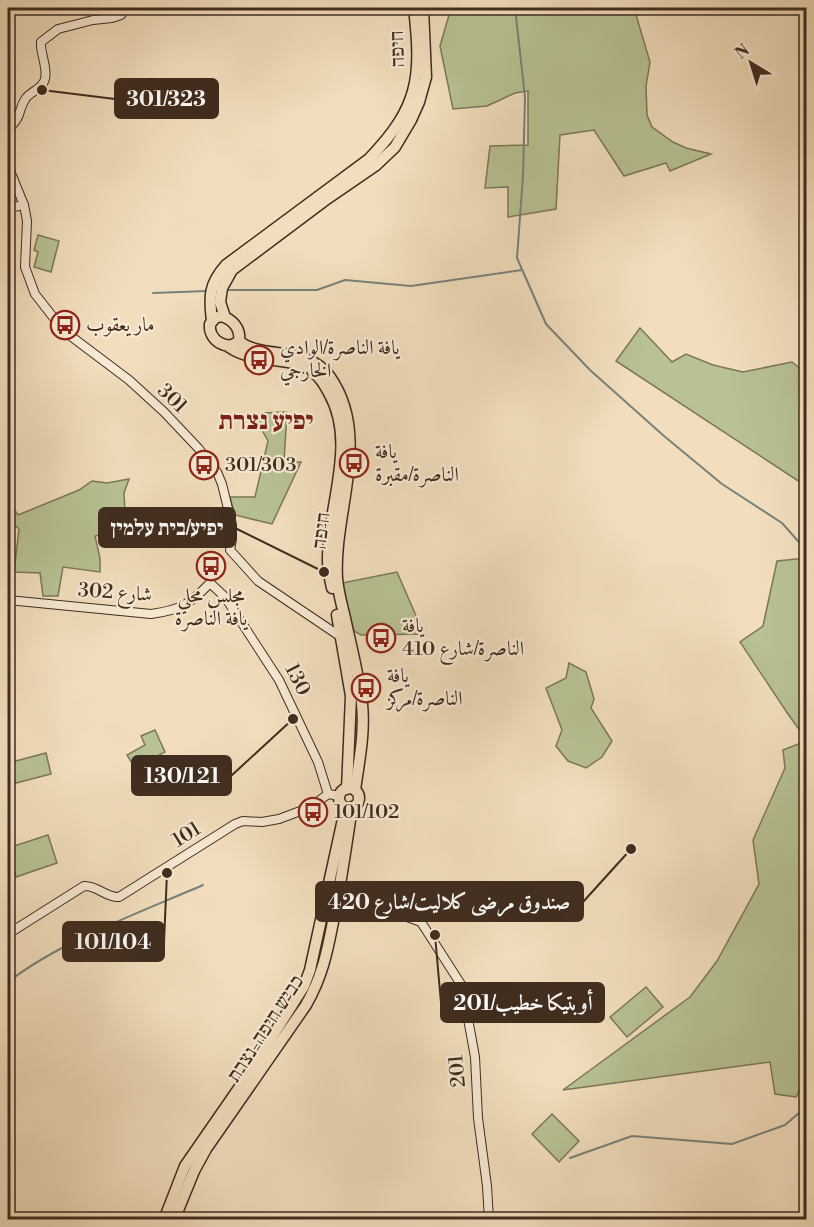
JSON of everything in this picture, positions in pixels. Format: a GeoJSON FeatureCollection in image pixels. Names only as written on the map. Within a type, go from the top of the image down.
{"type":"FeatureCollection","features":[{"type":"Feature","properties":{"kind":"highway","name":"חיפה"},"geometry":{"type":"LineString","coordinates":[[212,321],[211,288],[216,276],[226,265],[369,159],[388,140],[405,115],[418,75],[414,8]]}},
{"type":"Feature","properties":{"kind":"highway","name":"חיפה"},"geometry":{"type":"LineString","coordinates":[[225,317],[220,302],[222,288],[232,270],[375,166],[395,147],[419,102],[426,77],[423,8]]}},
{"type":"Feature","properties":{"kind":"highway"},"geometry":{"type":"LineString","coordinates":[[218,316],[225,317],[231,321],[240,334],[239,341],[229,347],[219,342],[210,329],[212,321],[218,316]]}},
{"type":"Feature","properties":{"kind":"highway","name":"חיפה"},"geometry":{"type":"LineString","coordinates":[[239,341],[248,346],[303,358],[317,365],[329,375],[348,412],[349,463],[337,559],[338,585],[362,703],[363,730],[342,792]]}},
{"type":"Feature","properties":{"kind":"highway","name":"חיפה"},"geometry":{"type":"LineString","coordinates":[[229,347],[240,354],[302,366],[322,380],[339,415],[340,462],[328,561],[351,696],[342,792]]}},
{"type":"Feature","properties":{"kind":"highway"},"geometry":{"type":"LineString","coordinates":[[342,792],[340,802],[348,807]]}},
{"type":"Feature","properties":{"kind":"highway","name":"כביש חיפה-נצרת"},"geometry":{"type":"LineString","coordinates":[[174,1220],[194,1171],[206,1149],[294,1024],[323,972],[348,807],[359,800],[342,792]]}},
{"type":"Feature","properties":{"kind":"highway","name":"כביש חיפה-נצרת"},"geometry":{"type":"LineString","coordinates":[[165,1220],[185,1166],[255,1065],[304,986],[334,891]]}},
{"type":"Feature","properties":{"kind":"street"},"geometry":{"type":"LineString","coordinates":[[8,129],[20,117],[23,102],[29,94],[42,86],[46,78],[40,49],[41,42],[58,30],[93,20],[112,18],[121,15],[126,8]]}},
{"type":"Feature","properties":{"kind":"street","name":"301"},"geometry":{"type":"LineString","coordinates":[[8,166],[24,205],[27,221],[25,267],[41,304],[64,331],[129,380],[164,412],[217,472],[232,525],[230,550],[246,570],[274,594],[341,637]]}},
{"type":"Feature","properties":{"kind":"street"},"geometry":{"type":"LineString","coordinates":[[8,208],[24,205]]}},
{"type":"Feature","properties":{"kind":"street","name":"130"},"geometry":{"type":"LineString","coordinates":[[210,583],[225,597],[279,680],[318,762],[342,792]]}},
{"type":"Feature","properties":{"kind":"street","name":"شارع 302"},"geometry":{"type":"LineString","coordinates":[[8,600],[151,614],[187,605],[210,583]]}},
{"type":"Feature","properties":{"kind":"street","name":"101"},"geometry":{"type":"LineString","coordinates":[[8,934],[84,886],[119,897],[235,824],[243,821],[262,822],[279,819],[342,792]]}},
{"type":"Feature","properties":{"kind":"street","name":"201"},"geometry":{"type":"LineString","coordinates":[[334,891],[421,922],[462,986],[475,1057],[478,1118],[489,1220]]}},
{"type":"Feature","properties":{"kind":"green space"},"geometry":{"type":"Polygon","coordinates":[[[451,8],[634,8],[650,62],[646,86],[647,115],[652,127],[686,148],[711,154],[670,171],[666,163],[624,176],[594,130],[560,135],[556,209],[508,217],[508,187],[485,188],[490,146],[528,145],[528,91],[515,93],[487,106],[453,109],[440,46],[451,8]]]}},
{"type":"Feature","properties":{"kind":"green space"},"geometry":{"type":"Polygon","coordinates":[[[38,235],[59,241],[51,272],[34,267],[38,252],[34,250],[38,235]]]}},
{"type":"Feature","properties":{"kind":"green space"},"geometry":{"type":"Polygon","coordinates":[[[640,328],[672,362],[686,354],[713,365],[743,372],[792,362],[806,373],[806,486],[616,361],[640,328]]]}},
{"type":"Feature","properties":{"kind":"green space"},"geometry":{"type":"Polygon","coordinates":[[[287,412],[284,462],[301,462],[272,524],[235,515],[230,497],[255,497],[268,441],[257,421],[261,413],[287,412]]]}},
{"type":"Feature","properties":{"kind":"green space"},"geometry":{"type":"Polygon","coordinates":[[[129,479],[124,493],[125,511],[120,531],[95,536],[100,558],[100,572],[63,567],[58,596],[43,596],[40,573],[14,572],[19,529],[8,519],[8,500],[18,515],[79,490],[92,481],[107,483],[129,479]]]}},
{"type":"Feature","properties":{"kind":"green space"},"geometry":{"type":"Polygon","coordinates":[[[806,558],[806,739],[740,642],[763,626],[777,561],[806,558]]]}},
{"type":"Feature","properties":{"kind":"green space"},"geometry":{"type":"Polygon","coordinates":[[[397,572],[424,634],[361,635],[354,631],[342,583],[397,572]]]}},
{"type":"Feature","properties":{"kind":"green space"},"geometry":{"type":"Polygon","coordinates":[[[569,663],[586,672],[594,699],[591,708],[612,741],[602,757],[586,768],[568,761],[556,746],[562,730],[546,688],[566,678],[569,663]]]}},
{"type":"Feature","properties":{"kind":"green space"},"geometry":{"type":"Polygon","coordinates":[[[155,730],[165,752],[135,768],[127,755],[145,745],[141,736],[155,730]]]}},
{"type":"Feature","properties":{"kind":"green space"},"geometry":{"type":"Polygon","coordinates":[[[806,741],[806,1077],[796,1097],[775,1094],[770,1062],[563,1090],[690,997],[717,961],[759,884],[753,840],[785,768],[783,750],[806,741]]]}},
{"type":"Feature","properties":{"kind":"green space"},"geometry":{"type":"Polygon","coordinates":[[[46,753],[51,774],[12,784],[8,763],[46,753]]]}},
{"type":"Feature","properties":{"kind":"green space"},"geometry":{"type":"Polygon","coordinates":[[[48,835],[57,863],[16,877],[8,848],[48,835]]]}},
{"type":"Feature","properties":{"kind":"green space"},"geometry":{"type":"Polygon","coordinates":[[[646,987],[663,1007],[627,1037],[610,1017],[646,987]]]}},
{"type":"Feature","properties":{"kind":"green space"},"geometry":{"type":"Polygon","coordinates":[[[552,1114],[579,1141],[559,1162],[532,1134],[552,1114]]]}},
{"type":"Feature","properties":{"kind":"waterway"},"geometry":{"type":"LineString","coordinates":[[515,8],[525,97],[523,176],[517,258],[546,324],[590,370],[664,436],[722,484],[782,523],[806,550]]}},
{"type":"Feature","properties":{"kind":"waterway"},"geometry":{"type":"LineString","coordinates":[[225,290],[317,290],[345,280],[411,286],[522,270]]}},
{"type":"Feature","properties":{"kind":"waterway"},"geometry":{"type":"LineString","coordinates":[[153,293],[207,291]]}},
{"type":"Feature","properties":{"kind":"waterway"},"geometry":{"type":"LineString","coordinates":[[8,982],[29,967],[77,940],[203,885]]}},
{"type":"Feature","properties":{"kind":"waterway"},"geometry":{"type":"LineString","coordinates":[[570,1158],[632,1136],[732,1144],[785,1125],[806,1107]]}},
{"type":"Feature","properties":{"kind":"place","name":"301/323"},"geometry":{"type":"Point","coordinates":[42,90]}},
{"type":"Feature","properties":{"kind":"place","name":"مار يعقوب"},"geometry":{"type":"Point","coordinates":[65,325]}},
{"type":"Feature","properties":{"kind":"place","name":"يافة الناصرة/الوادي الخارجي"},"geometry":{"type":"Point","coordinates":[259,360]}},
{"type":"Feature","properties":{"kind":"place","name":"يافة الناصرة/مقبرة"},"geometry":{"type":"Point","coordinates":[354,463]}},
{"type":"Feature","properties":{"kind":"place","name":"301/303"},"geometry":{"type":"Point","coordinates":[204,465]}},
{"type":"Feature","properties":{"kind":"place","name":"مجلس محلي يافة الناصرة"},"geometry":{"type":"Point","coordinates":[211,566]}},
{"type":"Feature","properties":{"kind":"place","name":"יפיע/בית עלמין"},"geometry":{"type":"Point","coordinates":[324,572]}},
{"type":"Feature","properties":{"kind":"place","name":"يافة الناصرة/شارع 410"},"geometry":{"type":"Point","coordinates":[381,638]}},
{"type":"Feature","properties":{"kind":"place","name":"يافة الناصرة/مركز"},"geometry":{"type":"Point","coordinates":[366,688]}},
{"type":"Feature","properties":{"kind":"place","name":"130/121"},"geometry":{"type":"Point","coordinates":[293,719]}},
{"type":"Feature","properties":{"kind":"place","name":"101/102"},"geometry":{"type":"Point","coordinates":[313,812]}},
{"type":"Feature","properties":{"kind":"place","name":"صندوق مرضى كلاليت/شارع 420"},"geometry":{"type":"Point","coordinates":[631,849]}},
{"type":"Feature","properties":{"kind":"place","name":"101/104"},"geometry":{"type":"Point","coordinates":[167,873]}},
{"type":"Feature","properties":{"kind":"place","name":"أوبتيكا خطيب/201"},"geometry":{"type":"Point","coordinates":[435,935]}},
{"type":"Feature","properties":{"kind":"district","name":"יפיע נצרת"},"geometry":{"type":"Point","coordinates":[266,421]}}]}
